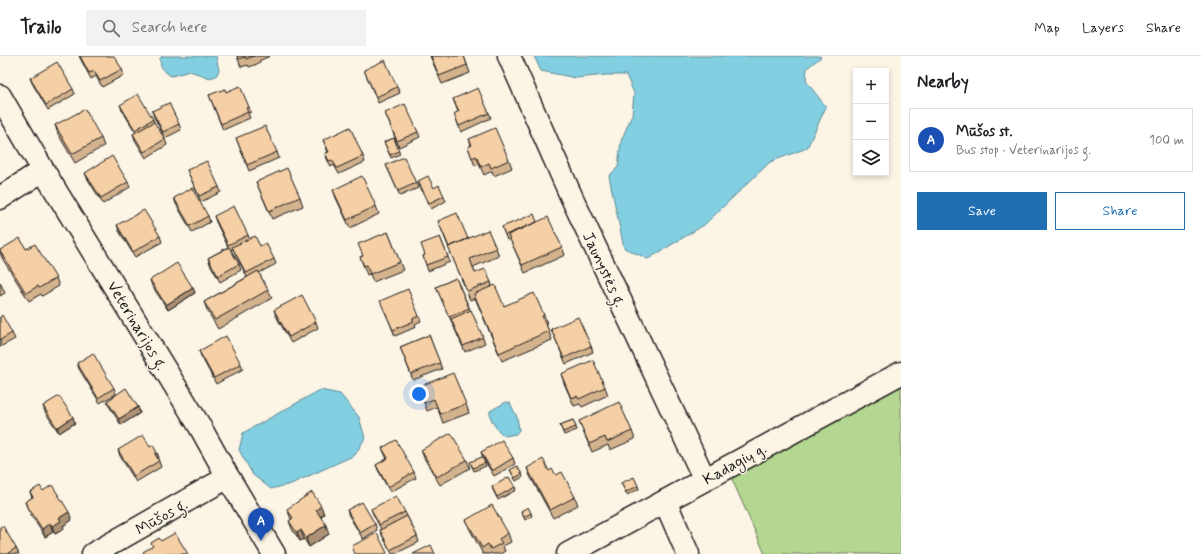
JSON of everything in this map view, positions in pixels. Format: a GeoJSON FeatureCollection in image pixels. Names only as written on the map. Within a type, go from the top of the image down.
{"type":"FeatureCollection","features":[{"type":"Feature","properties":{"kind":"street","name":"Jaunystės g."},"geometry":{"type":"LineString","coordinates":[[509,56],[572,198],[705,480]]}},
{"type":"Feature","properties":{"kind":"street","name":"Veterinarijos g."},"geometry":{"type":"LineString","coordinates":[[0,96],[43,170],[199,425],[274,554]]}},
{"type":"Feature","properties":{"kind":"street"},"geometry":{"type":"LineString","coordinates":[[0,198],[43,170]]}},
{"type":"Feature","properties":{"kind":"street","name":"Kadagių g."},"geometry":{"type":"LineString","coordinates":[[568,554],[901,373]]}},
{"type":"Feature","properties":{"kind":"street","name":"Mūšos g."},"geometry":{"type":"LineString","coordinates":[[93,554],[228,477]]}},
{"type":"Feature","properties":{"kind":"street"},"geometry":{"type":"LineString","coordinates":[[665,501],[688,554]]}},
{"type":"Feature","properties":{"kind":"green space"},"geometry":{"type":"Polygon","coordinates":[[[901,385],[901,554],[765,554],[731,477],[901,385]]]}},
{"type":"Feature","properties":{"kind":"water"},"geometry":{"type":"Polygon","coordinates":[[[163,56],[216,56],[219,70],[216,76],[210,78],[190,71],[171,76],[161,66],[160,58],[163,56]]]}},
{"type":"Feature","properties":{"kind":"water"},"geometry":{"type":"Polygon","coordinates":[[[534,56],[819,56],[821,57],[807,68],[806,81],[826,107],[807,148],[770,162],[704,225],[648,259],[624,248],[609,176],[618,167],[621,141],[632,115],[634,93],[626,75],[576,78],[541,71],[534,56]]]}},
{"type":"Feature","properties":{"kind":"water"},"geometry":{"type":"Polygon","coordinates":[[[320,390],[340,394],[359,417],[365,438],[355,455],[291,484],[271,489],[253,475],[239,450],[243,433],[320,390]]]}},
{"type":"Feature","properties":{"kind":"water"},"geometry":{"type":"Polygon","coordinates":[[[506,402],[510,403],[517,417],[519,430],[516,434],[505,436],[494,425],[490,411],[506,402]]]}},
{"type":"Feature","properties":{"kind":"building"},"geometry":{"type":"Polygon","coordinates":[[[80,56],[114,56],[122,69],[100,81],[94,71],[89,73],[80,56]]]}},
{"type":"Feature","properties":{"kind":"building"},"geometry":{"type":"Polygon","coordinates":[[[237,56],[254,56],[246,59],[245,57],[238,59],[237,56]]]}},
{"type":"Feature","properties":{"kind":"building"},"geometry":{"type":"Polygon","coordinates":[[[431,56],[464,56],[467,65],[439,76],[431,56]]]}},
{"type":"Feature","properties":{"kind":"building"},"geometry":{"type":"Polygon","coordinates":[[[385,60],[397,87],[376,97],[364,70],[385,60]]]}},
{"type":"Feature","properties":{"kind":"building"},"geometry":{"type":"Polygon","coordinates":[[[57,62],[73,89],[46,105],[30,78],[57,62]]]}},
{"type":"Feature","properties":{"kind":"building"},"geometry":{"type":"Polygon","coordinates":[[[240,86],[249,107],[246,108],[248,112],[221,124],[209,95],[225,89],[226,92],[240,86]]]}},
{"type":"Feature","properties":{"kind":"building"},"geometry":{"type":"Polygon","coordinates":[[[478,88],[489,113],[459,126],[454,114],[459,111],[453,99],[478,88]]]}},
{"type":"Feature","properties":{"kind":"building"},"geometry":{"type":"Polygon","coordinates":[[[138,94],[153,119],[135,130],[120,105],[138,94]]]}},
{"type":"Feature","properties":{"kind":"building"},"geometry":{"type":"Polygon","coordinates":[[[169,103],[179,124],[163,132],[152,111],[169,103]]]}},
{"type":"Feature","properties":{"kind":"building"},"geometry":{"type":"Polygon","coordinates":[[[405,104],[418,132],[397,141],[385,113],[405,104]]]}},
{"type":"Feature","properties":{"kind":"building"},"geometry":{"type":"Polygon","coordinates":[[[85,109],[101,138],[72,154],[55,125],[85,109]]]}},
{"type":"Feature","properties":{"kind":"building"},"geometry":{"type":"Polygon","coordinates":[[[154,122],[165,139],[144,152],[133,134],[154,122]]]}},
{"type":"Feature","properties":{"kind":"building"},"geometry":{"type":"Polygon","coordinates":[[[265,126],[277,152],[247,165],[236,138],[265,126]]]}},
{"type":"Feature","properties":{"kind":"building"},"geometry":{"type":"Polygon","coordinates":[[[350,127],[363,156],[337,168],[332,160],[329,161],[325,153],[329,152],[323,140],[350,127]]]}},
{"type":"Feature","properties":{"kind":"building"},"geometry":{"type":"Polygon","coordinates":[[[495,128],[509,160],[491,168],[489,163],[481,167],[476,156],[472,158],[468,147],[472,145],[469,139],[495,128]]]}},
{"type":"Feature","properties":{"kind":"building"},"geometry":{"type":"Polygon","coordinates":[[[394,138],[399,151],[390,155],[384,142],[394,138]]]}},
{"type":"Feature","properties":{"kind":"building"},"geometry":{"type":"Polygon","coordinates":[[[112,156],[128,182],[101,198],[85,173],[112,156]]]}},
{"type":"Feature","properties":{"kind":"building"},"geometry":{"type":"Polygon","coordinates":[[[404,157],[416,183],[398,191],[386,165],[404,157]]]}},
{"type":"Feature","properties":{"kind":"building"},"geometry":{"type":"Polygon","coordinates":[[[207,161],[219,187],[199,196],[187,170],[207,161]]]}},
{"type":"Feature","properties":{"kind":"building"},"geometry":{"type":"Polygon","coordinates":[[[287,168],[300,197],[269,211],[256,182],[287,168]]]}},
{"type":"Feature","properties":{"kind":"building"},"geometry":{"type":"Polygon","coordinates":[[[362,176],[376,206],[347,220],[333,190],[362,176]]]}},
{"type":"Feature","properties":{"kind":"building"},"geometry":{"type":"Polygon","coordinates":[[[428,176],[434,188],[439,185],[444,196],[429,203],[418,181],[428,176]]]}},
{"type":"Feature","properties":{"kind":"building"},"geometry":{"type":"Polygon","coordinates":[[[192,188],[208,216],[190,226],[174,198],[192,188]]]}},
{"type":"Feature","properties":{"kind":"building"},"geometry":{"type":"Polygon","coordinates":[[[234,206],[248,235],[228,245],[214,216],[234,206]]]}},
{"type":"Feature","properties":{"kind":"building"},"geometry":{"type":"Polygon","coordinates":[[[144,210],[160,236],[133,252],[117,225],[144,210]]]}},
{"type":"Feature","properties":{"kind":"building"},"geometry":{"type":"Polygon","coordinates":[[[457,213],[468,239],[449,247],[438,221],[457,213]]]}},
{"type":"Feature","properties":{"kind":"building"},"geometry":{"type":"Polygon","coordinates":[[[534,214],[537,222],[505,235],[502,227],[534,214]]]}},
{"type":"Feature","properties":{"kind":"building"},"geometry":{"type":"Polygon","coordinates":[[[548,217],[562,247],[522,265],[508,235],[548,217]]]}},
{"type":"Feature","properties":{"kind":"building"},"geometry":{"type":"Polygon","coordinates":[[[488,230],[496,248],[470,259],[475,273],[485,269],[491,282],[467,291],[448,247],[488,230]]]}},
{"type":"Feature","properties":{"kind":"building"},"geometry":{"type":"Polygon","coordinates":[[[388,232],[400,262],[370,274],[367,265],[364,266],[360,257],[363,256],[358,244],[388,232]]]}},
{"type":"Feature","properties":{"kind":"building"},"geometry":{"type":"Polygon","coordinates":[[[255,236],[260,246],[266,243],[274,259],[246,273],[232,247],[255,236]]]}},
{"type":"Feature","properties":{"kind":"building"},"geometry":{"type":"Polygon","coordinates":[[[440,237],[448,257],[426,265],[423,256],[425,255],[421,244],[440,237]]]}},
{"type":"Feature","properties":{"kind":"building"},"geometry":{"type":"Polygon","coordinates":[[[20,238],[26,249],[35,244],[56,278],[39,288],[38,286],[26,293],[0,251],[20,238]]]}},
{"type":"Feature","properties":{"kind":"building"},"geometry":{"type":"Polygon","coordinates":[[[229,247],[239,264],[218,276],[208,258],[229,247]]]}},
{"type":"Feature","properties":{"kind":"building"},"geometry":{"type":"Polygon","coordinates":[[[177,263],[193,288],[166,305],[150,280],[177,263]]]}},
{"type":"Feature","properties":{"kind":"building"},"geometry":{"type":"Polygon","coordinates":[[[258,271],[268,290],[215,320],[204,302],[258,271]]]}},
{"type":"Feature","properties":{"kind":"building"},"geometry":{"type":"Polygon","coordinates":[[[456,278],[469,308],[449,317],[436,287],[456,278]]]}},
{"type":"Feature","properties":{"kind":"building"},"geometry":{"type":"Polygon","coordinates":[[[495,285],[504,306],[534,293],[544,315],[542,316],[549,331],[499,353],[474,294],[495,285]]]}},
{"type":"Feature","properties":{"kind":"building"},"geometry":{"type":"Polygon","coordinates":[[[408,289],[419,316],[412,319],[414,321],[393,330],[380,301],[408,289]]]}},
{"type":"Feature","properties":{"kind":"building"},"geometry":{"type":"Polygon","coordinates":[[[302,295],[316,322],[289,337],[274,310],[302,295]]]}},
{"type":"Feature","properties":{"kind":"building"},"geometry":{"type":"Polygon","coordinates":[[[471,310],[483,337],[463,346],[451,319],[471,310]]]}},
{"type":"Feature","properties":{"kind":"building"},"geometry":{"type":"Polygon","coordinates":[[[2,315],[12,333],[0,340],[0,317],[2,315]]]}},
{"type":"Feature","properties":{"kind":"building"},"geometry":{"type":"Polygon","coordinates":[[[578,317],[591,346],[564,358],[551,329],[578,317]]]}},
{"type":"Feature","properties":{"kind":"building"},"geometry":{"type":"Polygon","coordinates":[[[429,335],[440,363],[411,374],[400,347],[429,335]]]}},
{"type":"Feature","properties":{"kind":"building"},"geometry":{"type":"Polygon","coordinates":[[[226,336],[241,364],[214,378],[199,351],[226,336]]]}},
{"type":"Feature","properties":{"kind":"building"},"geometry":{"type":"Polygon","coordinates":[[[93,353],[114,388],[98,398],[77,363],[93,353]]]}},
{"type":"Feature","properties":{"kind":"building"},"geometry":{"type":"Polygon","coordinates":[[[593,360],[605,387],[579,399],[577,396],[571,398],[561,374],[593,360]]]}},
{"type":"Feature","properties":{"kind":"building"},"geometry":{"type":"Polygon","coordinates":[[[453,373],[466,404],[440,414],[434,399],[424,403],[418,387],[453,373]]]}},
{"type":"Feature","properties":{"kind":"building"},"geometry":{"type":"Polygon","coordinates":[[[126,388],[138,407],[119,419],[107,401],[126,388]]]}},
{"type":"Feature","properties":{"kind":"building"},"geometry":{"type":"Polygon","coordinates":[[[59,396],[73,417],[57,428],[43,406],[59,396]]]}},
{"type":"Feature","properties":{"kind":"building"},"geometry":{"type":"Polygon","coordinates":[[[619,402],[632,431],[607,442],[605,437],[589,444],[579,421],[619,402]]]}},
{"type":"Feature","properties":{"kind":"building"},"geometry":{"type":"Polygon","coordinates":[[[573,420],[576,427],[563,432],[560,425],[573,420]]]}},
{"type":"Feature","properties":{"kind":"building"},"geometry":{"type":"Polygon","coordinates":[[[451,433],[467,460],[437,477],[421,450],[451,433]]]}},
{"type":"Feature","properties":{"kind":"building"},"geometry":{"type":"Polygon","coordinates":[[[143,435],[150,447],[153,445],[157,453],[155,454],[159,461],[134,476],[118,450],[143,435]]]}},
{"type":"Feature","properties":{"kind":"building"},"geometry":{"type":"Polygon","coordinates":[[[396,440],[414,472],[388,487],[376,465],[388,458],[382,448],[396,440]]]}},
{"type":"Feature","properties":{"kind":"building"},"geometry":{"type":"Polygon","coordinates":[[[502,440],[513,458],[492,471],[481,452],[502,440]]]}},
{"type":"Feature","properties":{"kind":"building"},"geometry":{"type":"Polygon","coordinates":[[[482,457],[485,463],[473,468],[470,462],[482,457]]]}},
{"type":"Feature","properties":{"kind":"building"},"geometry":{"type":"Polygon","coordinates":[[[543,459],[549,471],[552,469],[556,475],[562,472],[575,497],[550,510],[527,468],[543,459]]]}},
{"type":"Feature","properties":{"kind":"building"},"geometry":{"type":"Polygon","coordinates":[[[517,466],[522,474],[515,478],[510,470],[517,466]]]}},
{"type":"Feature","properties":{"kind":"building"},"geometry":{"type":"Polygon","coordinates":[[[509,477],[515,487],[497,497],[492,487],[509,477]]]}},
{"type":"Feature","properties":{"kind":"building"},"geometry":{"type":"Polygon","coordinates":[[[634,477],[638,486],[626,492],[621,483],[634,477]]]}},
{"type":"Feature","properties":{"kind":"building"},"geometry":{"type":"Polygon","coordinates":[[[52,485],[69,512],[59,518],[61,521],[52,526],[50,523],[42,529],[25,502],[33,497],[30,492],[40,486],[43,491],[52,485]]]}},
{"type":"Feature","properties":{"kind":"building"},"geometry":{"type":"Polygon","coordinates":[[[312,492],[321,506],[316,510],[326,525],[306,538],[301,530],[297,533],[289,521],[293,518],[287,509],[312,492]]]}},
{"type":"Feature","properties":{"kind":"building"},"geometry":{"type":"Polygon","coordinates":[[[396,496],[405,512],[379,525],[371,509],[396,496]]]}},
{"type":"Feature","properties":{"kind":"building"},"geometry":{"type":"Polygon","coordinates":[[[362,502],[375,524],[360,533],[347,510],[362,502]]]}},
{"type":"Feature","properties":{"kind":"building"},"geometry":{"type":"Polygon","coordinates":[[[492,505],[508,533],[499,539],[502,543],[491,549],[488,544],[482,548],[466,520],[492,505]]]}},
{"type":"Feature","properties":{"kind":"building"},"geometry":{"type":"Polygon","coordinates":[[[528,507],[531,513],[524,517],[521,511],[528,507]]]}},
{"type":"Feature","properties":{"kind":"building"},"geometry":{"type":"Polygon","coordinates":[[[407,516],[417,536],[390,550],[380,530],[407,516]]]}},
{"type":"Feature","properties":{"kind":"building"},"geometry":{"type":"Polygon","coordinates":[[[3,526],[16,548],[7,554],[0,554],[0,527],[3,526]]]}},
{"type":"Feature","properties":{"kind":"building"},"geometry":{"type":"Polygon","coordinates":[[[175,533],[188,554],[144,554],[143,552],[153,546],[151,543],[159,538],[161,541],[175,533]]]}},
{"type":"Feature","properties":{"kind":"building"},"geometry":{"type":"Polygon","coordinates":[[[377,533],[387,553],[355,554],[352,546],[377,533]]]}},
{"type":"Feature","properties":{"kind":"building"},"geometry":{"type":"Polygon","coordinates":[[[431,545],[435,554],[413,554],[431,545]]]}},
{"type":"Feature","properties":{"kind":"place","name":"Mūšos st."},"geometry":{"type":"Point","coordinates":[261,541]}}]}
